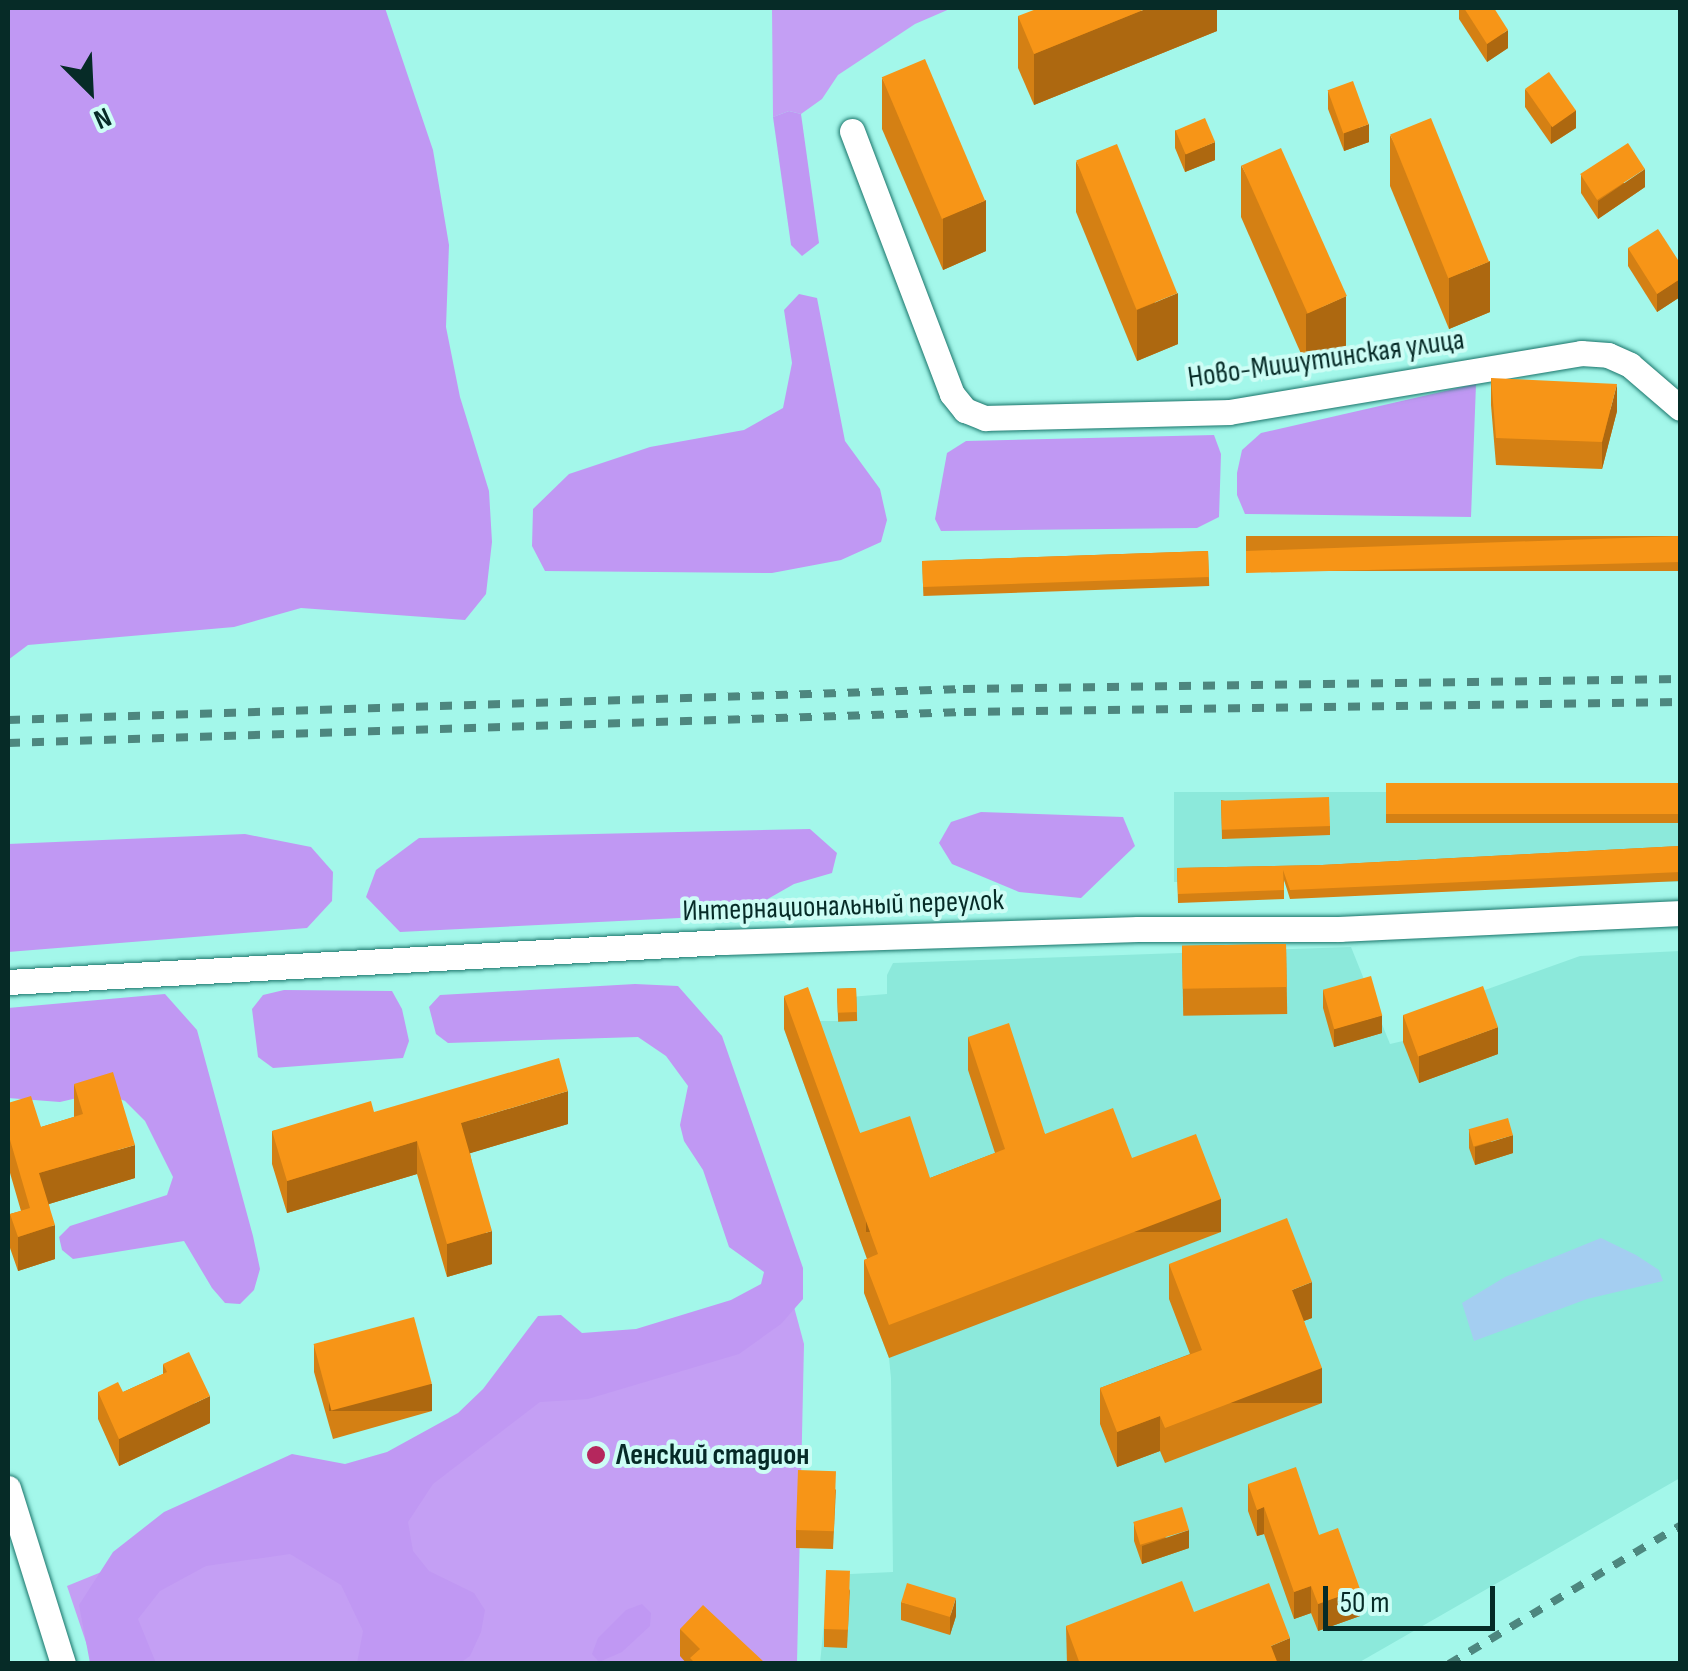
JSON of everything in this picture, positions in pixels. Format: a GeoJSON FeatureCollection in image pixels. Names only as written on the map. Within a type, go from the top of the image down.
{"type":"FeatureCollection","features":[{"type":"Feature","properties":{"kind":"street","name":"Ново-Мишутинская улица"},"geometry":{"type":"LineString","coordinates":[[852,131],[952,394],[966,410],[985,418],[1229,412],[1581,353],[1608,355],[1630,365],[1680,408]]}},
{"type":"Feature","properties":{"kind":"street","name":"Интернациональный переулок"},"geometry":{"type":"LineString","coordinates":[[8,982],[724,942],[1138,929],[1340,929],[1680,912]]}},
{"type":"Feature","properties":{"kind":"street"},"geometry":{"type":"LineString","coordinates":[[8,1488],[62,1664]]}},
{"type":"Feature","properties":{"kind":"shaded area"},"geometry":{"type":"Polygon","coordinates":[[[8,8],[385,8],[433,150],[449,245],[446,327],[460,397],[489,491],[492,542],[486,594],[465,620],[301,608],[234,627],[28,645],[8,660],[8,8]]]}},
{"type":"Feature","properties":{"kind":"shaded area"},"geometry":{"type":"Polygon","coordinates":[[[772,8],[952,8],[915,24],[838,75],[822,99],[801,114],[789,111],[773,117],[772,8]]]}},
{"type":"Feature","properties":{"kind":"shaded area"},"geometry":{"type":"Polygon","coordinates":[[[789,111],[801,114],[819,243],[802,256],[791,245],[773,117],[789,111]]]}},
{"type":"Feature","properties":{"kind":"shaded area"},"geometry":{"type":"Polygon","coordinates":[[[799,294],[817,298],[845,441],[880,489],[887,520],[881,542],[841,560],[772,573],[545,571],[532,546],[533,509],[569,474],[650,447],[744,430],[783,408],[792,363],[784,310],[799,294]]]}},
{"type":"Feature","properties":{"kind":"shaded area"},"geometry":{"type":"Polygon","coordinates":[[[1476,384],[1471,517],[1245,514],[1237,495],[1237,473],[1242,450],[1261,433],[1476,384]]]}},
{"type":"Feature","properties":{"kind":"shaded area"},"geometry":{"type":"Polygon","coordinates":[[[1214,435],[1221,454],[1219,517],[1197,528],[941,531],[935,519],[947,453],[966,441],[1214,435]]]}},
{"type":"Feature","properties":{"kind":"shaded area"},"geometry":{"type":"Polygon","coordinates":[[[1174,792],[1680,792],[1680,882],[1174,882],[1174,792]]]}},
{"type":"Feature","properties":{"kind":"shaded area"},"geometry":{"type":"Polygon","coordinates":[[[981,812],[1123,817],[1135,846],[1081,898],[1019,892],[952,864],[939,843],[951,822],[981,812]]]}},
{"type":"Feature","properties":{"kind":"shaded area"},"geometry":{"type":"Polygon","coordinates":[[[810,829],[837,853],[832,873],[794,884],[740,915],[400,932],[366,897],[376,870],[419,838],[810,829]]]}},
{"type":"Feature","properties":{"kind":"shaded area"},"geometry":{"type":"Polygon","coordinates":[[[245,834],[311,847],[333,872],[332,901],[307,928],[8,952],[8,844],[245,834]]]}},
{"type":"Feature","properties":{"kind":"shaded area"},"geometry":{"type":"Polygon","coordinates":[[[1351,947],[1390,1044],[1403,1041],[1474,994],[1580,956],[1680,951],[1680,1478],[1358,1663],[820,1663],[829,1575],[893,1572],[891,1378],[889,1358],[864,1293],[875,1281],[784,1029],[808,1021],[838,1021],[837,998],[887,994],[887,975],[893,963],[1351,947]]]}},
{"type":"Feature","properties":{"kind":"shaded area"},"geometry":{"type":"Polygon","coordinates":[[[635,984],[678,986],[722,1036],[803,1268],[803,1299],[781,1324],[739,1354],[588,1399],[540,1402],[433,1484],[408,1522],[413,1551],[429,1571],[474,1593],[485,1610],[481,1632],[470,1656],[460,1663],[357,1663],[363,1631],[341,1585],[290,1554],[206,1566],[160,1591],[138,1619],[156,1663],[90,1663],[79,1605],[113,1552],[164,1512],[292,1454],[345,1464],[387,1452],[458,1413],[483,1389],[538,1316],[561,1315],[582,1333],[636,1329],[731,1300],[761,1284],[764,1272],[729,1247],[703,1170],[684,1141],[680,1125],[688,1086],[666,1056],[638,1037],[448,1043],[436,1034],[429,1007],[440,995],[635,984]]]}},
{"type":"Feature","properties":{"kind":"shaded area"},"geometry":{"type":"Polygon","coordinates":[[[284,990],[392,991],[402,1009],[409,1041],[403,1058],[273,1068],[258,1057],[252,1009],[263,995],[284,990]]]}},
{"type":"Feature","properties":{"kind":"shaded area"},"geometry":{"type":"Polygon","coordinates":[[[165,994],[197,1030],[253,1236],[260,1269],[254,1290],[240,1304],[225,1303],[184,1241],[73,1259],[62,1250],[59,1237],[70,1226],[167,1195],[173,1177],[145,1121],[125,1101],[103,1092],[60,1102],[8,1098],[8,1008],[165,994]]]}},
{"type":"Feature","properties":{"kind":"shaded area","name":"Ленский стадион"},"geometry":{"type":"Polygon","coordinates":[[[790,1292],[804,1344],[797,1663],[93,1663],[67,1586],[790,1292]]]}},
{"type":"Feature","properties":{"kind":"shaded area"},"geometry":{"type":"Polygon","coordinates":[[[642,1604],[651,1613],[650,1626],[622,1652],[599,1662],[592,1654],[598,1638],[626,1610],[642,1604]]]}},
{"type":"Feature","properties":{"kind":"water"},"geometry":{"type":"Polygon","coordinates":[[[1601,1238],[1659,1270],[1663,1281],[1587,1299],[1474,1341],[1462,1303],[1505,1277],[1601,1238]]]}},
{"type":"Feature","properties":{"kind":"building"},"geometry":{"type":"Polygon","coordinates":[[[1039,8],[1148,8],[1034,54],[1018,16],[1039,8]]]}},
{"type":"Feature","properties":{"kind":"building"},"geometry":{"type":"Polygon","coordinates":[[[1464,8],[1494,8],[1508,30],[1487,44],[1464,8]]]}},
{"type":"Feature","properties":{"kind":"building"},"geometry":{"type":"Polygon","coordinates":[[[925,59],[985,201],[942,219],[882,77],[925,59]]]}},
{"type":"Feature","properties":{"kind":"building"},"geometry":{"type":"Polygon","coordinates":[[[1549,72],[1576,111],[1552,127],[1525,89],[1549,72]]]}},
{"type":"Feature","properties":{"kind":"building"},"geometry":{"type":"Polygon","coordinates":[[[1353,81],[1369,124],[1343,133],[1328,90],[1353,81]]]}},
{"type":"Feature","properties":{"kind":"building"},"geometry":{"type":"Polygon","coordinates":[[[1205,118],[1215,142],[1186,154],[1176,131],[1205,118]]]}},
{"type":"Feature","properties":{"kind":"building"},"geometry":{"type":"Polygon","coordinates":[[[1431,118],[1489,262],[1448,278],[1390,134],[1431,118]]]}},
{"type":"Feature","properties":{"kind":"building"},"geometry":{"type":"Polygon","coordinates":[[[1628,143],[1645,169],[1597,200],[1580,174],[1628,143]]]}},
{"type":"Feature","properties":{"kind":"building"},"geometry":{"type":"Polygon","coordinates":[[[1117,144],[1177,293],[1137,310],[1076,160],[1117,144]]]}},
{"type":"Feature","properties":{"kind":"building"},"geometry":{"type":"Polygon","coordinates":[[[1281,148],[1347,296],[1308,313],[1242,165],[1281,148]]]}},
{"type":"Feature","properties":{"kind":"building"},"geometry":{"type":"Polygon","coordinates":[[[1658,229],[1680,263],[1680,279],[1657,294],[1628,248],[1658,229]]]}},
{"type":"Feature","properties":{"kind":"building"},"geometry":{"type":"Polygon","coordinates":[[[1491,378],[1617,384],[1602,442],[1496,438],[1491,378]]]}},
{"type":"Feature","properties":{"kind":"building"},"geometry":{"type":"Polygon","coordinates":[[[1680,536],[1680,562],[1246,573],[1246,551],[1680,536]]]}},
{"type":"Feature","properties":{"kind":"building"},"geometry":{"type":"Polygon","coordinates":[[[1208,551],[1209,577],[923,587],[922,561],[1208,551]]]}},
{"type":"Feature","properties":{"kind":"building"},"geometry":{"type":"Polygon","coordinates":[[[1386,783],[1680,783],[1680,814],[1386,814],[1386,783]]]}},
{"type":"Feature","properties":{"kind":"building"},"geometry":{"type":"Polygon","coordinates":[[[1329,797],[1330,826],[1222,830],[1221,801],[1329,797]]]}},
{"type":"Feature","properties":{"kind":"building"},"geometry":{"type":"Polygon","coordinates":[[[1680,846],[1680,872],[1290,890],[1283,870],[1284,890],[1178,894],[1177,868],[1322,865],[1680,846]]]}},
{"type":"Feature","properties":{"kind":"building"},"geometry":{"type":"Polygon","coordinates":[[[1286,944],[1287,987],[1183,989],[1182,946],[1286,944]]]}},
{"type":"Feature","properties":{"kind":"building"},"geometry":{"type":"Polygon","coordinates":[[[1371,976],[1382,1015],[1334,1029],[1323,990],[1371,976]]]}},
{"type":"Feature","properties":{"kind":"building"},"geometry":{"type":"Polygon","coordinates":[[[1483,986],[1498,1027],[1418,1056],[1403,1015],[1483,986]]]}},
{"type":"Feature","properties":{"kind":"building"},"geometry":{"type":"Polygon","coordinates":[[[808,987],[860,1133],[910,1116],[930,1178],[1005,1149],[968,1037],[1009,1023],[1045,1134],[1113,1108],[1132,1158],[1196,1134],[1221,1199],[889,1325],[864,1260],[878,1254],[784,996],[808,987]]]}},
{"type":"Feature","properties":{"kind":"building"},"geometry":{"type":"Polygon","coordinates":[[[856,988],[857,1012],[838,1013],[837,989],[856,988]]]}},
{"type":"Feature","properties":{"kind":"building"},"geometry":{"type":"Polygon","coordinates":[[[559,1058],[568,1091],[461,1123],[492,1231],[447,1244],[417,1141],[287,1181],[272,1131],[371,1101],[374,1112],[559,1058]]]}},
{"type":"Feature","properties":{"kind":"building"},"geometry":{"type":"Polygon","coordinates":[[[113,1072],[135,1145],[39,1173],[55,1225],[18,1237],[10,1214],[30,1208],[8,1133],[8,1103],[31,1096],[41,1127],[83,1114],[74,1084],[113,1072]]]}},
{"type":"Feature","properties":{"kind":"building"},"geometry":{"type":"Polygon","coordinates":[[[1508,1118],[1513,1135],[1474,1147],[1469,1129],[1508,1118]]]}},
{"type":"Feature","properties":{"kind":"building"},"geometry":{"type":"Polygon","coordinates":[[[1287,1218],[1312,1282],[1292,1290],[1322,1368],[1165,1428],[1160,1416],[1117,1432],[1100,1388],[1202,1350],[1169,1264],[1287,1218]]]}},
{"type":"Feature","properties":{"kind":"building"},"geometry":{"type":"Polygon","coordinates":[[[414,1317],[432,1384],[331,1411],[314,1344],[414,1317]]]}},
{"type":"Feature","properties":{"kind":"building"},"geometry":{"type":"Polygon","coordinates":[[[189,1352],[210,1396],[119,1439],[98,1392],[118,1382],[123,1392],[167,1372],[163,1364],[189,1352]]]}},
{"type":"Feature","properties":{"kind":"building"},"geometry":{"type":"Polygon","coordinates":[[[1296,1467],[1319,1535],[1338,1528],[1360,1589],[1318,1604],[1311,1586],[1294,1592],[1264,1507],[1257,1510],[1248,1484],[1296,1467]]]}},
{"type":"Feature","properties":{"kind":"building"},"geometry":{"type":"Polygon","coordinates":[[[798,1470],[836,1471],[834,1531],[796,1530],[798,1470]]]}},
{"type":"Feature","properties":{"kind":"building"},"geometry":{"type":"Polygon","coordinates":[[[1182,1507],[1189,1530],[1140,1545],[1133,1522],[1182,1507]]]}},
{"type":"Feature","properties":{"kind":"building"},"geometry":{"type":"Polygon","coordinates":[[[826,1570],[850,1571],[848,1630],[824,1629],[826,1570]]]}},
{"type":"Feature","properties":{"kind":"building"},"geometry":{"type":"Polygon","coordinates":[[[1182,1581],[1194,1612],[1269,1583],[1290,1638],[1271,1646],[1278,1664],[1080,1664],[1066,1626],[1182,1581]]]}},
{"type":"Feature","properties":{"kind":"building"},"geometry":{"type":"Polygon","coordinates":[[[907,1583],[956,1598],[950,1617],[901,1602],[907,1583]]]}},
{"type":"Feature","properties":{"kind":"building"},"geometry":{"type":"Polygon","coordinates":[[[703,1605],[765,1663],[696,1664],[690,1658],[700,1649],[680,1629],[703,1605]]]}},
{"type":"Feature","properties":{"kind":"railway"},"geometry":{"type":"LineString","coordinates":[[8,720],[963,689],[1680,679]]}},
{"type":"Feature","properties":{"kind":"railway"},"geometry":{"type":"LineString","coordinates":[[8,743],[964,712],[1680,702]]}},
{"type":"Feature","properties":{"kind":"railway"},"geometry":{"type":"LineString","coordinates":[[1449,1664],[1680,1526]]}},
{"type":"Feature","properties":{"kind":"place","name":"Ленский стадион"},"geometry":{"type":"Point","coordinates":[596,1455]}}]}
